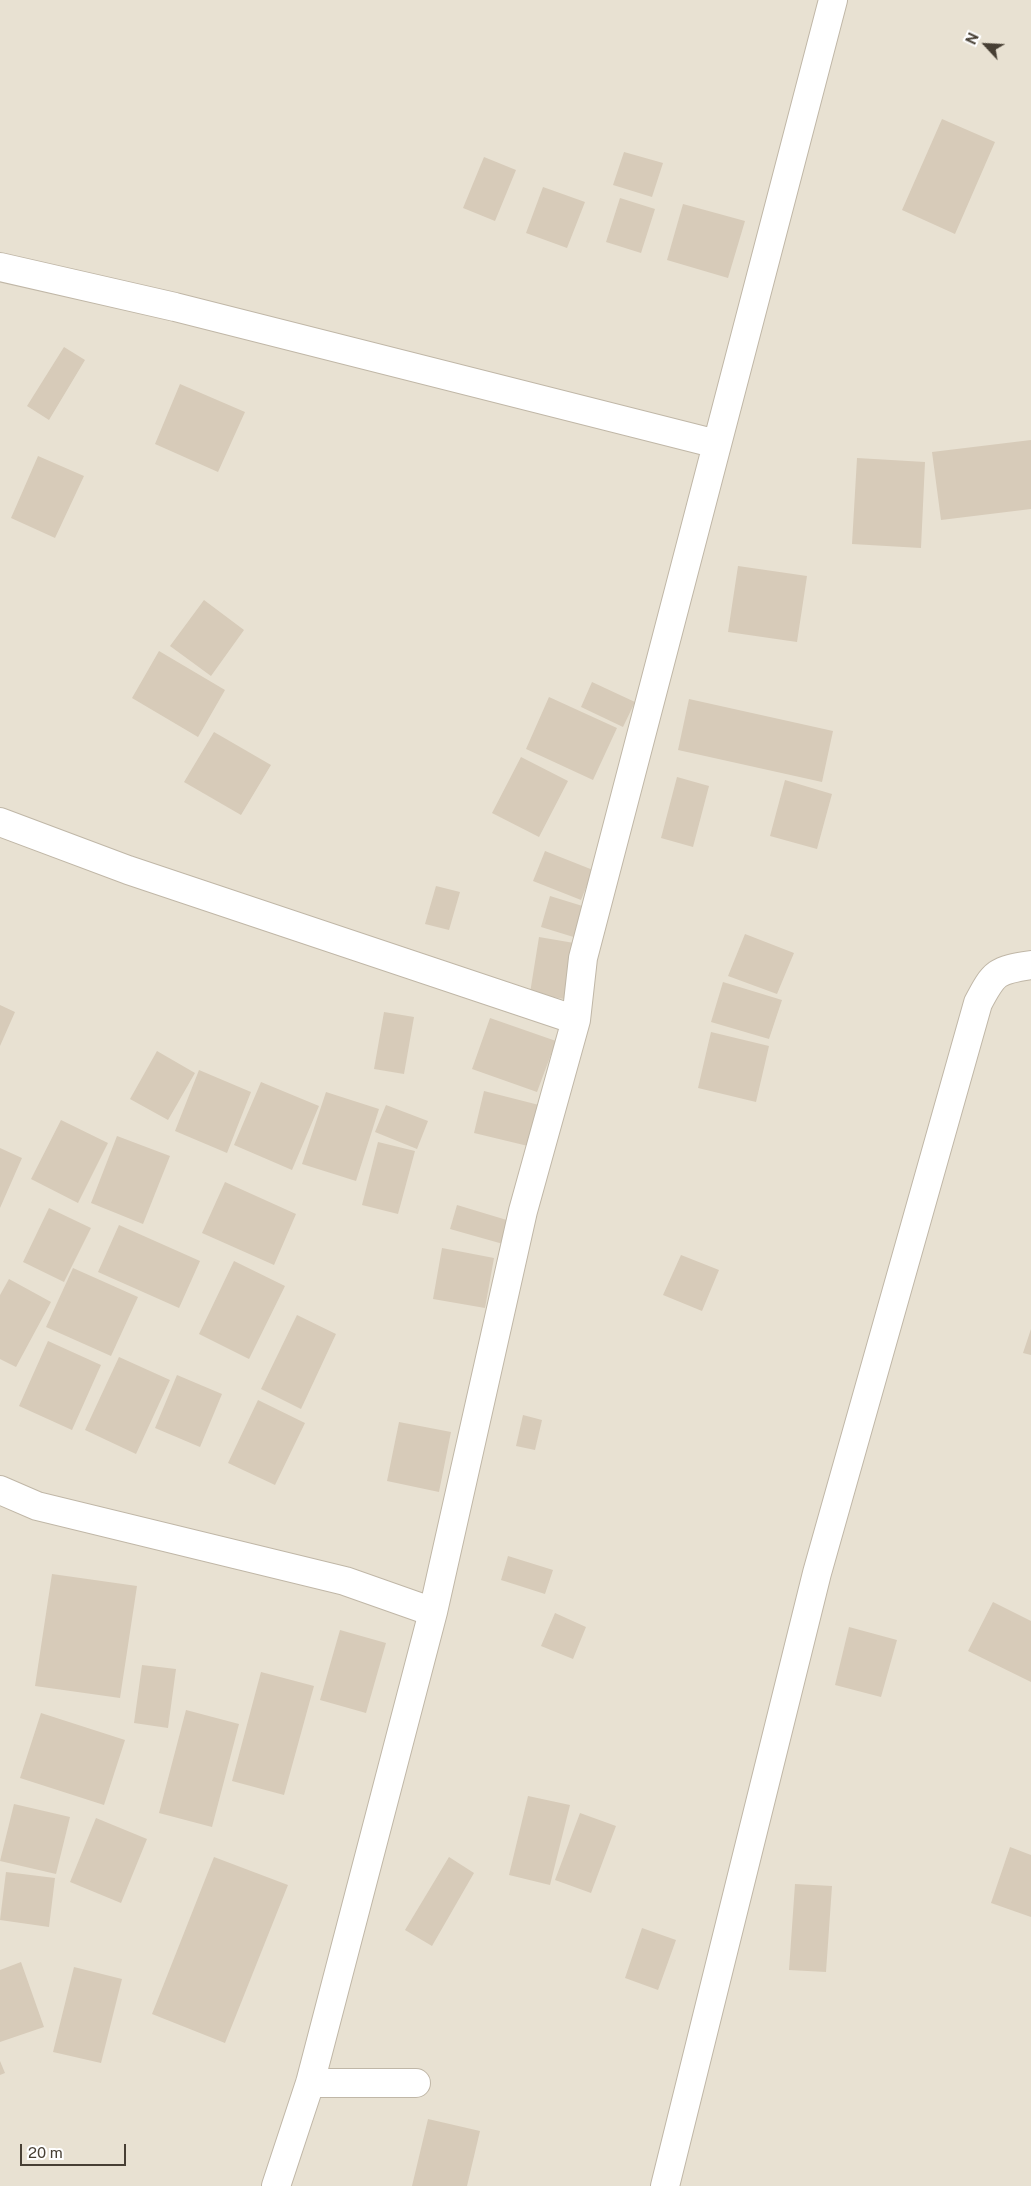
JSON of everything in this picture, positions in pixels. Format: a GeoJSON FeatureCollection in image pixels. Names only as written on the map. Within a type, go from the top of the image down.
{"type":"FeatureCollection","features":[{"type":"Feature","properties":{"kind":"street"},"geometry":{"type":"LineString","coordinates":[[276,2186],[310,2083],[433,1612],[523,1211],[576,1020],[583,958],[833,0]]}},
{"type":"Feature","properties":{"kind":"street"},"geometry":{"type":"LineString","coordinates":[[0,267],[175,307],[717,444]]}},
{"type":"Feature","properties":{"kind":"street"},"geometry":{"type":"LineString","coordinates":[[0,822],[128,870],[576,1020]]}},
{"type":"Feature","properties":{"kind":"street"},"geometry":{"type":"LineString","coordinates":[[665,2186],[817,1573],[978,1003],[990,980],[1006,969],[1031,965]]}},
{"type":"Feature","properties":{"kind":"street"},"geometry":{"type":"LineString","coordinates":[[0,1490],[38,1506],[346,1580],[433,1612]]}},
{"type":"Feature","properties":{"kind":"street"},"geometry":{"type":"LineString","coordinates":[[310,2083],[416,2083]]}},
{"type":"Feature","properties":{"kind":"shaded area"},"geometry":{"type":"Polygon","coordinates":[[[0,0],[1031,0],[1031,2186],[0,2186],[0,0]]]}},
{"type":"Feature","properties":{"kind":"building"},"geometry":{"type":"Polygon","coordinates":[[[942,119],[995,142],[955,234],[902,210],[942,119]]]}},
{"type":"Feature","properties":{"kind":"building"},"geometry":{"type":"Polygon","coordinates":[[[624,152],[663,163],[652,197],[613,185],[624,152]]]}},
{"type":"Feature","properties":{"kind":"building"},"geometry":{"type":"Polygon","coordinates":[[[484,157],[516,170],[495,221],[463,208],[484,157]]]}},
{"type":"Feature","properties":{"kind":"building"},"geometry":{"type":"Polygon","coordinates":[[[543,187],[585,202],[567,248],[526,233],[543,187]]]}},
{"type":"Feature","properties":{"kind":"building"},"geometry":{"type":"Polygon","coordinates":[[[620,198],[655,209],[641,253],[606,242],[620,198]]]}},
{"type":"Feature","properties":{"kind":"building"},"geometry":{"type":"Polygon","coordinates":[[[683,204],[745,221],[728,278],[667,260],[683,204]]]}},
{"type":"Feature","properties":{"kind":"building"},"geometry":{"type":"Polygon","coordinates":[[[64,347],[85,360],[49,420],[27,406],[64,347]]]}},
{"type":"Feature","properties":{"kind":"building"},"geometry":{"type":"Polygon","coordinates":[[[180,384],[245,412],[218,472],[155,444],[180,384]]]}},
{"type":"Feature","properties":{"kind":"building"},"geometry":{"type":"Polygon","coordinates":[[[1031,440],[1031,509],[941,520],[932,452],[1031,440]]]}},
{"type":"Feature","properties":{"kind":"building"},"geometry":{"type":"Polygon","coordinates":[[[38,456],[84,476],[55,538],[11,518],[38,456]]]}},
{"type":"Feature","properties":{"kind":"building"},"geometry":{"type":"Polygon","coordinates":[[[857,458],[925,462],[921,548],[852,544],[857,458]]]}},
{"type":"Feature","properties":{"kind":"building"},"geometry":{"type":"Polygon","coordinates":[[[738,566],[807,576],[797,642],[728,632],[738,566]]]}},
{"type":"Feature","properties":{"kind":"building"},"geometry":{"type":"Polygon","coordinates":[[[204,600],[244,630],[211,676],[170,646],[204,600]]]}},
{"type":"Feature","properties":{"kind":"building"},"geometry":{"type":"Polygon","coordinates":[[[159,651],[225,690],[198,737],[132,698],[159,651]]]}},
{"type":"Feature","properties":{"kind":"building"},"geometry":{"type":"Polygon","coordinates":[[[592,682],[635,702],[623,727],[581,707],[592,682]]]}},
{"type":"Feature","properties":{"kind":"building"},"geometry":{"type":"Polygon","coordinates":[[[549,697],[617,728],[593,780],[526,749],[549,697]]]}},
{"type":"Feature","properties":{"kind":"building"},"geometry":{"type":"Polygon","coordinates":[[[689,699],[833,731],[822,782],[678,750],[689,699]]]}},
{"type":"Feature","properties":{"kind":"building"},"geometry":{"type":"Polygon","coordinates":[[[214,732],[271,765],[241,815],[184,782],[214,732]]]}},
{"type":"Feature","properties":{"kind":"building"},"geometry":{"type":"Polygon","coordinates":[[[521,757],[568,781],[539,837],[492,813],[521,757]]]}},
{"type":"Feature","properties":{"kind":"building"},"geometry":{"type":"Polygon","coordinates":[[[677,777],[709,786],[693,847],[661,838],[677,777]]]}},
{"type":"Feature","properties":{"kind":"building"},"geometry":{"type":"Polygon","coordinates":[[[785,780],[832,794],[817,849],[770,836],[785,780]]]}},
{"type":"Feature","properties":{"kind":"building"},"geometry":{"type":"Polygon","coordinates":[[[545,851],[593,870],[581,900],[533,881],[545,851]]]}},
{"type":"Feature","properties":{"kind":"building"},"geometry":{"type":"Polygon","coordinates":[[[436,886],[460,892],[449,930],[425,924],[436,886]]]}},
{"type":"Feature","properties":{"kind":"building"},"geometry":{"type":"Polygon","coordinates":[[[550,896],[589,908],[580,939],[541,927],[550,896]]]}},
{"type":"Feature","properties":{"kind":"building"},"geometry":{"type":"Polygon","coordinates":[[[745,934],[794,953],[777,994],[728,976],[745,934]]]}},
{"type":"Feature","properties":{"kind":"building"},"geometry":{"type":"Polygon","coordinates":[[[539,937],[574,943],[564,999],[530,993],[539,937]]]}},
{"type":"Feature","properties":{"kind":"building"},"geometry":{"type":"Polygon","coordinates":[[[723,982],[782,1000],[769,1039],[711,1022],[723,982]]]}},
{"type":"Feature","properties":{"kind":"building"},"geometry":{"type":"Polygon","coordinates":[[[0,1005],[15,1012],[0,1046],[0,1005]]]}},
{"type":"Feature","properties":{"kind":"building"},"geometry":{"type":"Polygon","coordinates":[[[384,1012],[414,1017],[404,1074],[374,1069],[384,1012]]]}},
{"type":"Feature","properties":{"kind":"building"},"geometry":{"type":"Polygon","coordinates":[[[490,1018],[556,1041],[537,1092],[472,1069],[490,1018]]]}},
{"type":"Feature","properties":{"kind":"building"},"geometry":{"type":"Polygon","coordinates":[[[711,1032],[769,1046],[756,1102],[698,1088],[711,1032]]]}},
{"type":"Feature","properties":{"kind":"building"},"geometry":{"type":"Polygon","coordinates":[[[157,1051],[195,1073],[168,1120],[130,1099],[157,1051]]]}},
{"type":"Feature","properties":{"kind":"building"},"geometry":{"type":"Polygon","coordinates":[[[199,1070],[251,1092],[227,1153],[175,1131],[199,1070]]]}},
{"type":"Feature","properties":{"kind":"building"},"geometry":{"type":"Polygon","coordinates":[[[261,1082],[319,1106],[292,1170],[234,1145],[261,1082]]]}},
{"type":"Feature","properties":{"kind":"building"},"geometry":{"type":"Polygon","coordinates":[[[484,1091],[539,1105],[528,1146],[474,1133],[484,1091]]]}},
{"type":"Feature","properties":{"kind":"building"},"geometry":{"type":"Polygon","coordinates":[[[326,1092],[379,1109],[356,1181],[302,1164],[326,1092]]]}},
{"type":"Feature","properties":{"kind":"building"},"geometry":{"type":"Polygon","coordinates":[[[386,1105],[428,1121],[417,1149],[375,1132],[386,1105]]]}},
{"type":"Feature","properties":{"kind":"building"},"geometry":{"type":"Polygon","coordinates":[[[61,1120],[108,1143],[78,1203],[31,1179],[61,1120]]]}},
{"type":"Feature","properties":{"kind":"building"},"geometry":{"type":"Polygon","coordinates":[[[117,1136],[170,1156],[143,1224],[91,1203],[117,1136]]]}},
{"type":"Feature","properties":{"kind":"building"},"geometry":{"type":"Polygon","coordinates":[[[378,1142],[415,1151],[398,1214],[362,1205],[378,1142]]]}},
{"type":"Feature","properties":{"kind":"building"},"geometry":{"type":"Polygon","coordinates":[[[0,1148],[22,1158],[0,1208],[0,1148]]]}},
{"type":"Feature","properties":{"kind":"building"},"geometry":{"type":"Polygon","coordinates":[[[225,1182],[296,1214],[274,1265],[202,1233],[225,1182]]]}},
{"type":"Feature","properties":{"kind":"building"},"geometry":{"type":"Polygon","coordinates":[[[457,1205],[510,1221],[503,1244],[450,1229],[457,1205]]]}},
{"type":"Feature","properties":{"kind":"building"},"geometry":{"type":"Polygon","coordinates":[[[49,1208],[91,1228],[64,1282],[23,1262],[49,1208]]]}},
{"type":"Feature","properties":{"kind":"building"},"geometry":{"type":"Polygon","coordinates":[[[119,1225],[200,1261],[179,1308],[98,1272],[119,1225]]]}},
{"type":"Feature","properties":{"kind":"building"},"geometry":{"type":"Polygon","coordinates":[[[442,1248],[494,1258],[485,1308],[433,1299],[442,1248]]]}},
{"type":"Feature","properties":{"kind":"building"},"geometry":{"type":"Polygon","coordinates":[[[681,1255],[719,1270],[702,1311],[663,1295],[681,1255]]]}},
{"type":"Feature","properties":{"kind":"building"},"geometry":{"type":"Polygon","coordinates":[[[234,1261],[285,1286],[249,1359],[199,1334],[234,1261]]]}},
{"type":"Feature","properties":{"kind":"building"},"geometry":{"type":"Polygon","coordinates":[[[73,1268],[138,1297],[111,1356],[46,1327],[73,1268]]]}},
{"type":"Feature","properties":{"kind":"building"},"geometry":{"type":"Polygon","coordinates":[[[9,1279],[51,1302],[16,1367],[0,1359],[0,1295],[9,1279]]]}},
{"type":"Feature","properties":{"kind":"building"},"geometry":{"type":"Polygon","coordinates":[[[297,1315],[336,1334],[301,1409],[261,1389],[297,1315]]]}},
{"type":"Feature","properties":{"kind":"building"},"geometry":{"type":"Polygon","coordinates":[[[1031,1329],[1031,1355],[1023,1353],[1031,1329]]]}},
{"type":"Feature","properties":{"kind":"building"},"geometry":{"type":"Polygon","coordinates":[[[48,1341],[101,1365],[72,1430],[19,1406],[48,1341]]]}},
{"type":"Feature","properties":{"kind":"building"},"geometry":{"type":"Polygon","coordinates":[[[119,1357],[170,1380],[136,1454],[85,1430],[119,1357]]]}},
{"type":"Feature","properties":{"kind":"building"},"geometry":{"type":"Polygon","coordinates":[[[177,1375],[222,1394],[200,1447],[155,1428],[177,1375]]]}},
{"type":"Feature","properties":{"kind":"building"},"geometry":{"type":"Polygon","coordinates":[[[258,1400],[305,1423],[275,1485],[228,1463],[258,1400]]]}},
{"type":"Feature","properties":{"kind":"building"},"geometry":{"type":"Polygon","coordinates":[[[523,1415],[542,1420],[535,1450],[516,1446],[523,1415]]]}},
{"type":"Feature","properties":{"kind":"building"},"geometry":{"type":"Polygon","coordinates":[[[399,1422],[451,1432],[439,1492],[387,1481],[399,1422]]]}},
{"type":"Feature","properties":{"kind":"building"},"geometry":{"type":"Polygon","coordinates":[[[508,1556],[553,1570],[545,1594],[501,1580],[508,1556]]]}},
{"type":"Feature","properties":{"kind":"building"},"geometry":{"type":"Polygon","coordinates":[[[52,1574],[137,1586],[120,1698],[35,1686],[52,1574]]]}},
{"type":"Feature","properties":{"kind":"building"},"geometry":{"type":"Polygon","coordinates":[[[993,1602],[1031,1621],[1031,1682],[968,1651],[993,1602]]]}},
{"type":"Feature","properties":{"kind":"building"},"geometry":{"type":"Polygon","coordinates":[[[555,1613],[586,1627],[573,1659],[541,1646],[555,1613]]]}},
{"type":"Feature","properties":{"kind":"building"},"geometry":{"type":"Polygon","coordinates":[[[849,1627],[897,1640],[881,1697],[835,1685],[849,1627]]]}},
{"type":"Feature","properties":{"kind":"building"},"geometry":{"type":"Polygon","coordinates":[[[340,1630],[386,1643],[366,1713],[320,1700],[340,1630]]]}},
{"type":"Feature","properties":{"kind":"building"},"geometry":{"type":"Polygon","coordinates":[[[142,1665],[176,1669],[168,1728],[134,1723],[142,1665]]]}},
{"type":"Feature","properties":{"kind":"building"},"geometry":{"type":"Polygon","coordinates":[[[261,1672],[314,1686],[284,1795],[232,1781],[261,1672]]]}},
{"type":"Feature","properties":{"kind":"building"},"geometry":{"type":"Polygon","coordinates":[[[186,1710],[239,1724],[212,1827],[159,1813],[186,1710]]]}},
{"type":"Feature","properties":{"kind":"building"},"geometry":{"type":"Polygon","coordinates":[[[41,1713],[125,1740],[104,1805],[20,1778],[41,1713]]]}},
{"type":"Feature","properties":{"kind":"building"},"geometry":{"type":"Polygon","coordinates":[[[528,1796],[570,1805],[550,1885],[509,1875],[528,1796]]]}},
{"type":"Feature","properties":{"kind":"building"},"geometry":{"type":"Polygon","coordinates":[[[14,1804],[70,1817],[56,1874],[0,1861],[14,1804]]]}},
{"type":"Feature","properties":{"kind":"building"},"geometry":{"type":"Polygon","coordinates":[[[580,1813],[616,1826],[591,1893],[555,1880],[580,1813]]]}},
{"type":"Feature","properties":{"kind":"building"},"geometry":{"type":"Polygon","coordinates":[[[96,1818],[147,1839],[121,1903],[70,1882],[96,1818]]]}},
{"type":"Feature","properties":{"kind":"building"},"geometry":{"type":"Polygon","coordinates":[[[1010,1847],[1031,1855],[1031,1917],[991,1903],[1010,1847]]]}},
{"type":"Feature","properties":{"kind":"building"},"geometry":{"type":"Polygon","coordinates":[[[214,1857],[288,1885],[225,2043],[152,2014],[214,1857]]]}},
{"type":"Feature","properties":{"kind":"building"},"geometry":{"type":"Polygon","coordinates":[[[449,1857],[474,1873],[432,1946],[405,1930],[449,1857]]]}},
{"type":"Feature","properties":{"kind":"building"},"geometry":{"type":"Polygon","coordinates":[[[6,1872],[55,1878],[49,1927],[0,1920],[6,1872]]]}},
{"type":"Feature","properties":{"kind":"building"},"geometry":{"type":"Polygon","coordinates":[[[795,1884],[832,1886],[826,1972],[789,1970],[795,1884]]]}},
{"type":"Feature","properties":{"kind":"building"},"geometry":{"type":"Polygon","coordinates":[[[642,1928],[676,1940],[658,1990],[625,1978],[642,1928]]]}},
{"type":"Feature","properties":{"kind":"building"},"geometry":{"type":"Polygon","coordinates":[[[21,1962],[44,2027],[0,2042],[0,1970],[21,1962]]]}},
{"type":"Feature","properties":{"kind":"building"},"geometry":{"type":"Polygon","coordinates":[[[74,1967],[122,1979],[101,2063],[53,2052],[74,1967]]]}},
{"type":"Feature","properties":{"kind":"building"},"geometry":{"type":"Polygon","coordinates":[[[0,2061],[5,2073],[0,2075],[0,2061]]]}},
{"type":"Feature","properties":{"kind":"building"},"geometry":{"type":"Polygon","coordinates":[[[428,2119],[480,2131],[467,2186],[412,2186],[428,2119]]]}}]}
